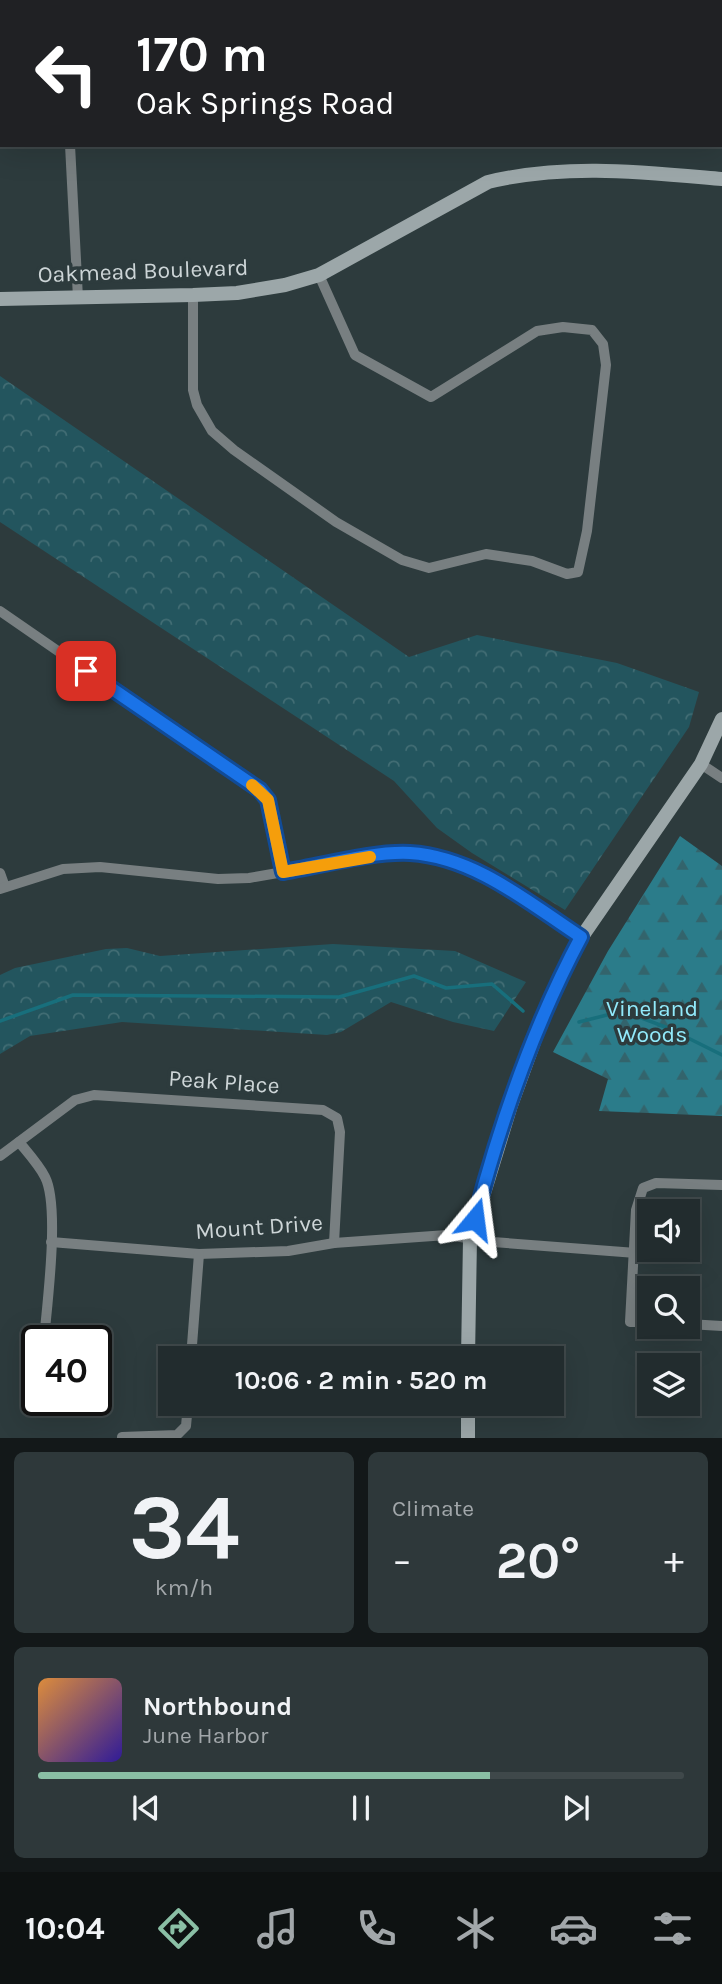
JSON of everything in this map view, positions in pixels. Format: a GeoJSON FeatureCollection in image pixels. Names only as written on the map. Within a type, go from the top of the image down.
{"type":"FeatureCollection","features":[{"type":"Feature","properties":{"kind":"street"},"geometry":{"type":"LineString","coordinates":[[70,147],[78,298]]}},
{"type":"Feature","properties":{"kind":"street","name":"Oakmead Boulevard"},"geometry":{"type":"LineString","coordinates":[[0,299],[237,293],[285,285],[320,275],[429,216],[458,197],[498,180],[561,170],[610,169],[722,178]]}},
{"type":"Feature","properties":{"kind":"street"},"geometry":{"type":"LineString","coordinates":[[193,295],[194,390],[197,405],[212,431],[234,450],[336,522],[402,560],[429,568],[486,554],[532,561],[568,573],[578,572],[587,531],[606,365],[603,344],[593,330],[564,327],[537,331],[431,397],[355,355],[320,275]]}},
{"type":"Feature","properties":{"kind":"street"},"geometry":{"type":"LineString","coordinates":[[0,611],[260,790],[268,800],[283,872]]}},
{"type":"Feature","properties":{"kind":"street"},"geometry":{"type":"LineString","coordinates":[[468,1346],[470,1239],[533,1044],[555,986],[581,937],[701,764],[722,719]]}},
{"type":"Feature","properties":{"kind":"street"},"geometry":{"type":"LineString","coordinates":[[701,764],[722,778]]}},
{"type":"Feature","properties":{"kind":"street"},"geometry":{"type":"LineString","coordinates":[[0,873],[2,888],[63,869],[100,867],[218,879],[249,878],[407,853],[456,861],[482,873],[581,937]]}},
{"type":"Feature","properties":{"kind":"street","name":"Peak Place"},"geometry":{"type":"LineString","coordinates":[[0,1156],[75,1100],[94,1094],[323,1110],[337,1118],[340,1132],[334,1243]]}},
{"type":"Feature","properties":{"kind":"street"},"geometry":{"type":"LineString","coordinates":[[19,1142],[46,1179],[51,1206],[45,1325]]}},
{"type":"Feature","properties":{"kind":"street"},"geometry":{"type":"LineString","coordinates":[[637,1322],[630,1322],[636,1253],[636,1210],[643,1188],[656,1182],[722,1185]]}},
{"type":"Feature","properties":{"kind":"street","name":"Mount Drive"},"geometry":{"type":"LineString","coordinates":[[51,1242],[199,1254],[288,1251],[334,1243],[447,1235],[636,1253]]}},
{"type":"Feature","properties":{"kind":"street"},"geometry":{"type":"LineString","coordinates":[[192,1346],[199,1254]]}},
{"type":"Feature","properties":{"kind":"street"},"geometry":{"type":"LineString","coordinates":[[700,1325],[722,1326]]}},
{"type":"Feature","properties":{"kind":"street"},"geometry":{"type":"LineString","coordinates":[[121,1437],[177,1435],[186,1426],[187,1416]]}},
{"type":"Feature","properties":{"kind":"street"},"geometry":{"type":"LineString","coordinates":[[468,1416],[468,1438]]}},
{"type":"Feature","properties":{"kind":"green space"},"geometry":{"type":"Polygon","coordinates":[[[0,376],[409,657],[477,635],[617,663],[699,692],[689,727],[565,910],[472,853],[437,828],[394,781],[0,522],[0,376]]]}},
{"type":"Feature","properties":{"kind":"green space","name":"Vineland Woods"},"geometry":{"type":"Polygon","coordinates":[[[680,836],[722,866],[722,1116],[599,1111],[608,1079],[553,1052],[608,951],[680,836]]]}},
{"type":"Feature","properties":{"kind":"green space"},"geometry":{"type":"Polygon","coordinates":[[[333,944],[455,951],[526,982],[494,1031],[453,1022],[391,1002],[341,1032],[327,1035],[122,1022],[30,1036],[0,1054],[0,975],[15,968],[106,949],[127,948],[160,956],[333,944]]]}},
{"type":"Feature","properties":{"kind":"waterway"},"geometry":{"type":"LineString","coordinates":[[0,1021],[73,995],[339,997],[414,976],[446,988],[492,984],[523,1011]]}},
{"type":"Feature","properties":{"kind":"waterway"},"geometry":{"type":"LineString","coordinates":[[579,1022],[623,1011],[668,1028],[722,1055]]}},
{"type":"Feature","properties":{"kind":"slow traffic"},"geometry":{"type":"LineString","coordinates":[[252,785],[268,800],[283,872],[370,857]]}},
{"type":"Feature","properties":{"kind":"route"},"geometry":{"type":"LineString","coordinates":[[86,671],[260,790],[268,800],[283,872],[407,853],[456,861],[482,873],[581,937],[555,986],[533,1044],[475,1219]]}}]}
